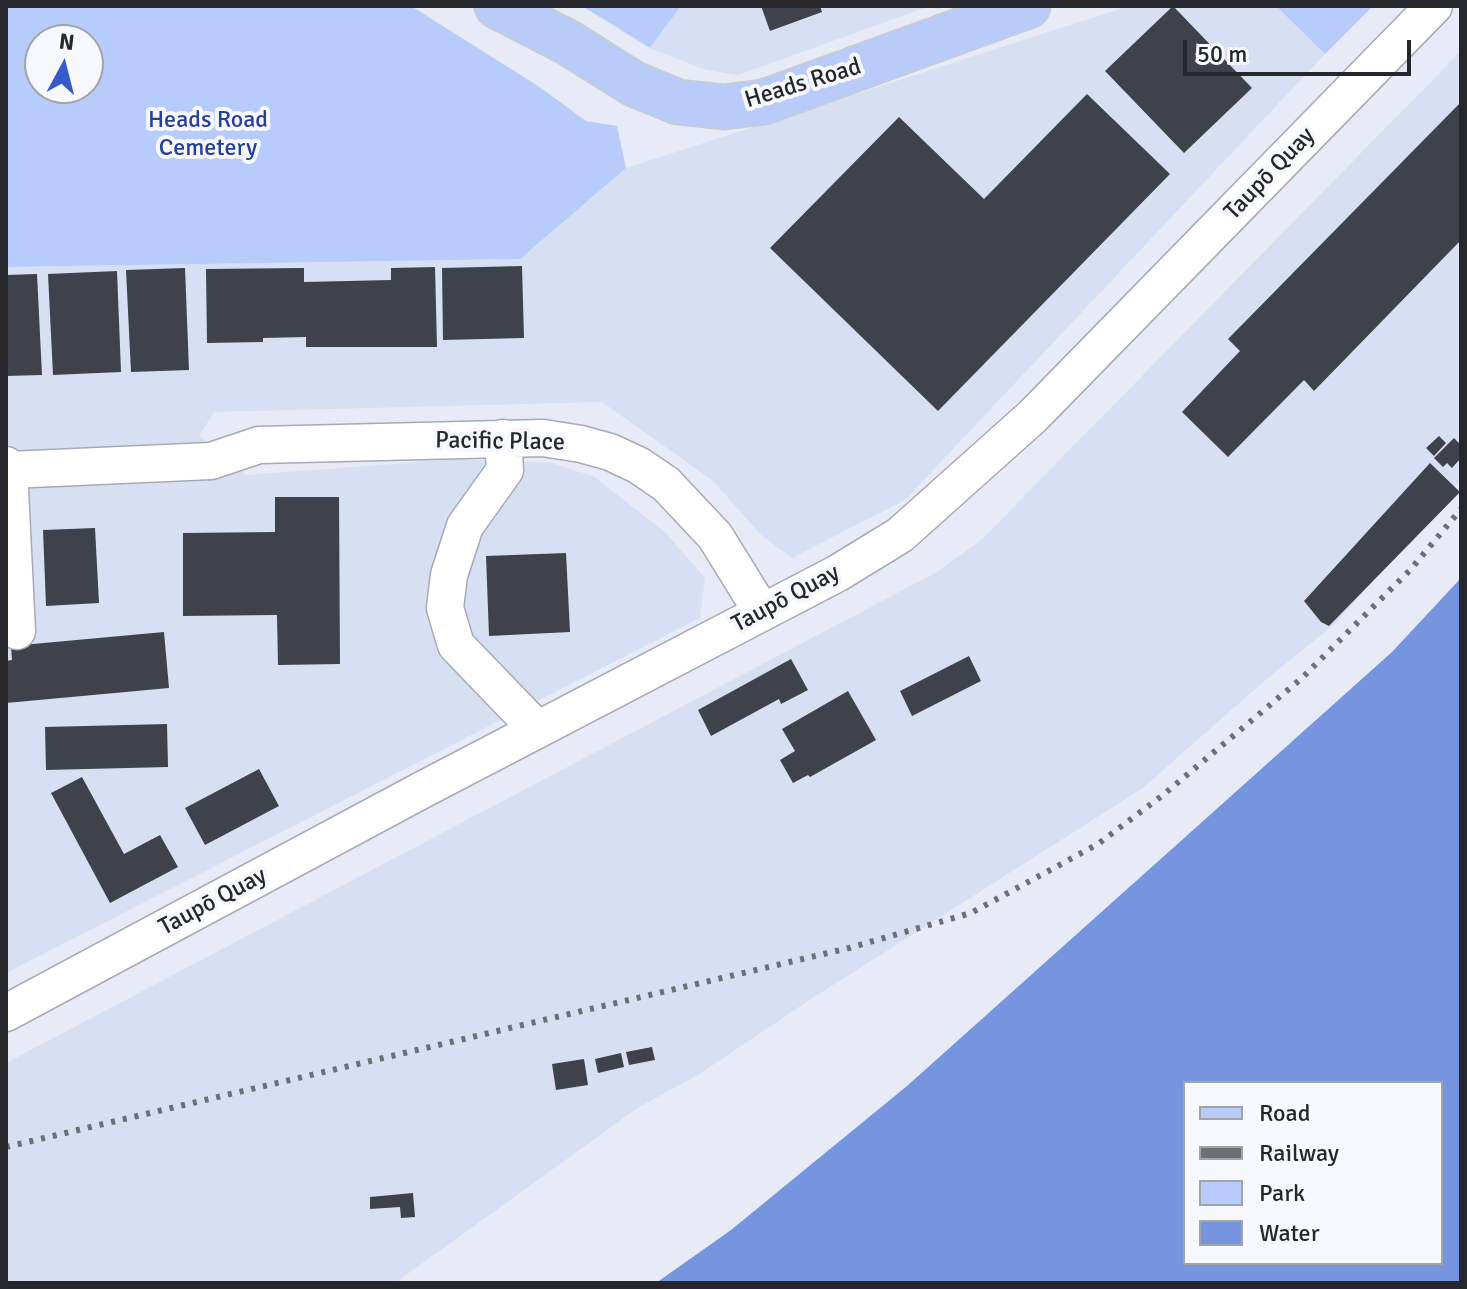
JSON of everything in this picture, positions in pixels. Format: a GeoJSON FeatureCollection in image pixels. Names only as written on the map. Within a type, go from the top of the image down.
{"type":"FeatureCollection","features":[{"type":"Feature","properties":{"kind":"main road","name":"Heads Road"},"geometry":{"type":"LineString","coordinates":[[497,6],[567,42],[634,84],[678,102],[724,107],[764,102],[1028,6]]}},
{"type":"Feature","properties":{"kind":"street","name":"Taupō Quay"},"geometry":{"type":"LineString","coordinates":[[6,1013],[537,729],[838,573],[900,535],[1033,416],[1434,6]]}},
{"type":"Feature","properties":{"kind":"street","name":"Pacific Place"},"geometry":{"type":"LineString","coordinates":[[8,468],[211,461],[259,445],[503,438],[543,438],[581,444],[610,452],[638,465],[666,484],[715,536],[762,612]]}},
{"type":"Feature","properties":{"kind":"street"},"geometry":{"type":"LineString","coordinates":[[503,438],[505,470],[465,526],[449,575],[445,608],[456,645],[537,729]]}},
{"type":"Feature","properties":{"kind":"street"},"geometry":{"type":"LineString","coordinates":[[8,468],[17,631]]}},
{"type":"Feature","properties":{"kind":"shaded area"},"geometry":{"type":"Polygon","coordinates":[[[681,6],[930,6],[738,75],[706,70],[650,48],[681,6]]]}},
{"type":"Feature","properties":{"kind":"shaded area"},"geometry":{"type":"Polygon","coordinates":[[[1129,6],[1276,6],[1325,54],[905,500],[792,558],[761,535],[713,481],[602,402],[214,412],[199,436],[246,475],[459,459],[551,463],[593,476],[665,532],[705,578],[700,618],[6,973],[6,267],[519,259],[626,168],[1129,6]]]}},
{"type":"Feature","properties":{"kind":"shaded area"},"geometry":{"type":"Polygon","coordinates":[[[1461,51],[1461,480],[1336,623],[1263,682],[1143,788],[808,1001],[698,1075],[639,1107],[395,1283],[6,1283],[6,1063],[937,572],[981,540],[1461,51]]]}},
{"type":"Feature","properties":{"kind":"green space","name":"Heads Road Cemetery"},"geometry":{"type":"Polygon","coordinates":[[[6,6],[411,6],[538,86],[586,121],[617,126],[626,168],[520,259],[6,267],[6,6]]]}},
{"type":"Feature","properties":{"kind":"green space"},"geometry":{"type":"Polygon","coordinates":[[[582,6],[681,6],[650,48],[582,6]]]}},
{"type":"Feature","properties":{"kind":"green space"},"geometry":{"type":"Polygon","coordinates":[[[1276,6],[1373,6],[1325,54],[1276,6]]]}},
{"type":"Feature","properties":{"kind":"water"},"geometry":{"type":"Polygon","coordinates":[[[1461,578],[1461,1283],[656,1283],[731,1230],[907,1086],[1392,652],[1461,578]]]}},
{"type":"Feature","properties":{"kind":"building"},"geometry":{"type":"Polygon","coordinates":[[[761,6],[820,6],[822,12],[770,31],[761,6]]]}},
{"type":"Feature","properties":{"kind":"building"},"geometry":{"type":"Polygon","coordinates":[[[1173,6],[1252,88],[1184,153],[1105,71],[1173,6]]]}},
{"type":"Feature","properties":{"kind":"building"},"geometry":{"type":"Polygon","coordinates":[[[1087,94],[1170,174],[938,411],[770,248],[899,117],[984,199],[1087,94]]]}},
{"type":"Feature","properties":{"kind":"building"},"geometry":{"type":"Polygon","coordinates":[[[1461,102],[1461,240],[1314,391],[1304,380],[1228,457],[1182,412],[1240,351],[1228,339],[1461,102]]]}},
{"type":"Feature","properties":{"kind":"building"},"geometry":{"type":"Polygon","coordinates":[[[522,266],[524,338],[443,340],[442,268],[522,266]]]}},
{"type":"Feature","properties":{"kind":"building"},"geometry":{"type":"Polygon","coordinates":[[[435,267],[437,347],[306,347],[306,337],[207,343],[206,269],[304,268],[304,282],[391,280],[391,268],[435,267]]]}},
{"type":"Feature","properties":{"kind":"building"},"geometry":{"type":"Polygon","coordinates":[[[185,268],[189,370],[131,372],[126,270],[185,268]]]}},
{"type":"Feature","properties":{"kind":"building"},"geometry":{"type":"Polygon","coordinates":[[[117,271],[121,372],[53,375],[48,274],[117,271]]]}},
{"type":"Feature","properties":{"kind":"building"},"geometry":{"type":"Polygon","coordinates":[[[37,274],[42,375],[6,376],[6,275],[37,274]]]}},
{"type":"Feature","properties":{"kind":"building"},"geometry":{"type":"Polygon","coordinates":[[[1439,436],[1446,443],[1434,456],[1426,448],[1439,436]]]}},
{"type":"Feature","properties":{"kind":"building"},"geometry":{"type":"Polygon","coordinates":[[[1454,438],[1461,445],[1461,458],[1452,468],[1447,463],[1443,467],[1434,458],[1454,438]]]}},
{"type":"Feature","properties":{"kind":"building"},"geometry":{"type":"Polygon","coordinates":[[[1430,463],[1460,492],[1329,626],[1321,622],[1304,601],[1430,463]]]}},
{"type":"Feature","properties":{"kind":"building"},"geometry":{"type":"Polygon","coordinates":[[[275,497],[339,497],[340,664],[278,665],[277,615],[183,616],[183,533],[275,532],[275,497]]]}},
{"type":"Feature","properties":{"kind":"building"},"geometry":{"type":"Polygon","coordinates":[[[95,528],[99,603],[46,606],[43,530],[95,528]]]}},
{"type":"Feature","properties":{"kind":"building"},"geometry":{"type":"Polygon","coordinates":[[[566,553],[570,632],[489,636],[486,556],[566,553]]]}},
{"type":"Feature","properties":{"kind":"building"},"geometry":{"type":"Polygon","coordinates":[[[164,632],[169,688],[6,703],[6,661],[12,660],[11,646],[164,632]]]}},
{"type":"Feature","properties":{"kind":"building"},"geometry":{"type":"Polygon","coordinates":[[[969,656],[981,681],[912,716],[900,691],[969,656]]]}},
{"type":"Feature","properties":{"kind":"building"},"geometry":{"type":"Polygon","coordinates":[[[791,659],[808,690],[781,704],[779,699],[711,736],[698,710],[791,659]]]}},
{"type":"Feature","properties":{"kind":"building"},"geometry":{"type":"Polygon","coordinates":[[[848,691],[876,740],[810,777],[808,775],[793,783],[780,760],[795,751],[782,729],[848,691]]]}},
{"type":"Feature","properties":{"kind":"building"},"geometry":{"type":"Polygon","coordinates":[[[167,724],[168,767],[46,770],[45,727],[167,724]]]}},
{"type":"Feature","properties":{"kind":"building"},"geometry":{"type":"Polygon","coordinates":[[[259,769],[279,806],[205,845],[185,808],[259,769]]]}},
{"type":"Feature","properties":{"kind":"building"},"geometry":{"type":"Polygon","coordinates":[[[82,777],[124,854],[160,835],[178,867],[110,903],[51,793],[82,777]]]}},
{"type":"Feature","properties":{"kind":"building"},"geometry":{"type":"Polygon","coordinates":[[[652,1047],[655,1060],[629,1065],[626,1052],[652,1047]]]}},
{"type":"Feature","properties":{"kind":"building"},"geometry":{"type":"Polygon","coordinates":[[[621,1053],[624,1067],[598,1073],[595,1059],[621,1053]]]}},
{"type":"Feature","properties":{"kind":"building"},"geometry":{"type":"Polygon","coordinates":[[[584,1059],[588,1085],[556,1090],[552,1064],[584,1059]]]}},
{"type":"Feature","properties":{"kind":"building"},"geometry":{"type":"Polygon","coordinates":[[[413,1193],[415,1217],[401,1218],[400,1207],[370,1209],[370,1197],[413,1193]]]}},
{"type":"Feature","properties":{"kind":"railway"},"geometry":{"type":"LineString","coordinates":[[6,1147],[849,948],[971,913],[1098,844],[1163,795],[1302,678],[1411,569],[1461,509]]}}]}
